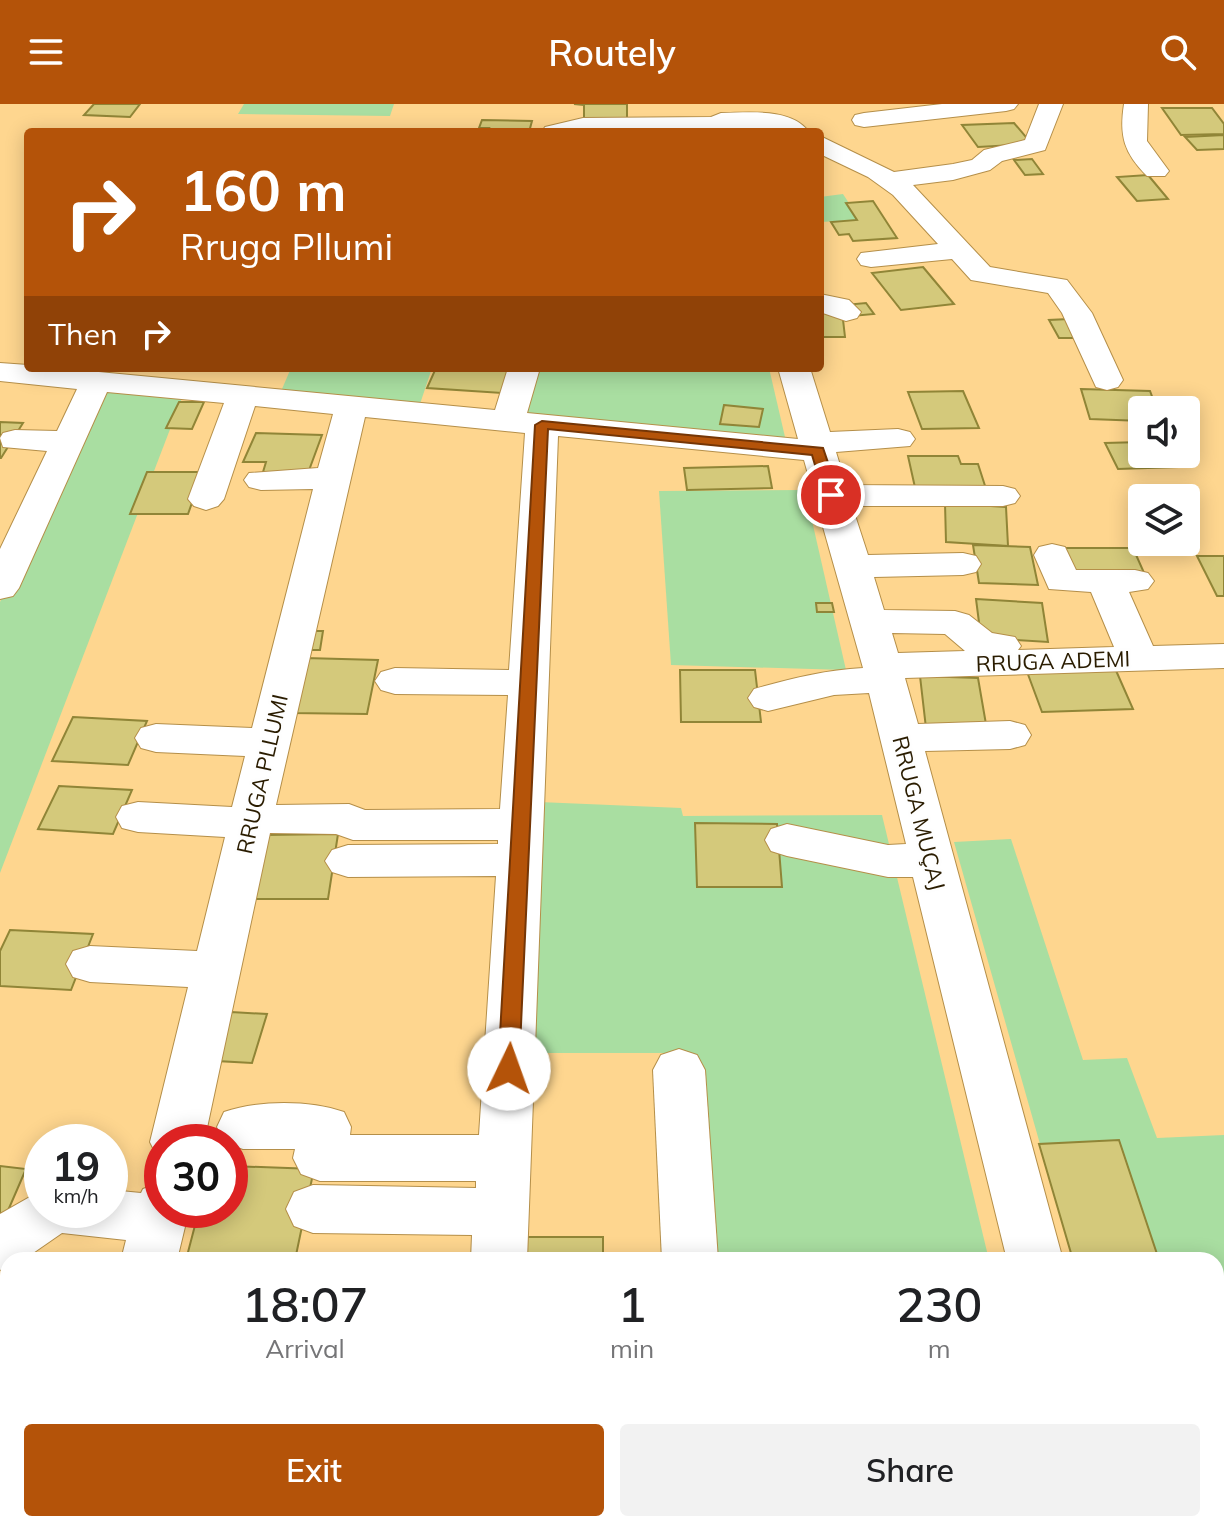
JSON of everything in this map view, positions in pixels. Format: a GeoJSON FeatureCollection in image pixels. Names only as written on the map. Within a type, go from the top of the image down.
{"type":"FeatureCollection","features":[{"type":"Feature","properties":{"kind":"street"},"geometry":{"type":"LineString","coordinates":[[571,128],[721,120],[783,123],[791,118],[839,123],[1006,104]]}},
{"type":"Feature","properties":{"kind":"street"},"geometry":{"type":"LineString","coordinates":[[890,200],[953,172],[981,165],[993,155],[1036,145],[1051,104]]}},
{"type":"Feature","properties":{"kind":"street"},"geometry":{"type":"LineString","coordinates":[[1136,104],[1132,142],[1138,154],[1156,171]]}},
{"type":"Feature","properties":{"kind":"street"},"geometry":{"type":"LineString","coordinates":[[839,123],[890,200]]}},
{"type":"Feature","properties":{"kind":"street"},"geometry":{"type":"LineString","coordinates":[[835,177],[890,200],[958,250],[975,279],[999,285],[1018,308]]}},
{"type":"Feature","properties":{"kind":"street"},"geometry":{"type":"LineString","coordinates":[[871,259],[958,250]]}},
{"type":"Feature","properties":{"kind":"street"},"geometry":{"type":"LineString","coordinates":[[975,279],[1057,286],[1067,296],[1086,336],[1093,380],[1141,380]]}},
{"type":"Feature","properties":{"kind":"street"},"geometry":{"type":"LineString","coordinates":[[0,372],[55,373],[96,382],[818,450],[894,448],[907,494]]}},
{"type":"Feature","properties":{"kind":"street"},"geometry":{"type":"LineString","coordinates":[[206,499],[233,416],[273,372]]}},
{"type":"Feature","properties":{"kind":"street"},"geometry":{"type":"LineString","coordinates":[[313,1209],[501,1236],[529,683],[524,372]]}},
{"type":"Feature","properties":{"kind":"street","name":"RRUGA MUÇAJ"},"geometry":{"type":"LineString","coordinates":[[795,372],[884,673],[1033,1252]]}},
{"type":"Feature","properties":{"kind":"street"},"geometry":{"type":"LineString","coordinates":[[0,588],[96,382]]}},
{"type":"Feature","properties":{"kind":"street","name":"RRUGA PLLUMI"},"geometry":{"type":"LineString","coordinates":[[181,1124],[216,970],[264,822],[269,743],[351,406]]}},
{"type":"Feature","properties":{"kind":"street"},"geometry":{"type":"LineString","coordinates":[[15,440],[68,441]]}},
{"type":"Feature","properties":{"kind":"street"},"geometry":{"type":"LineString","coordinates":[[261,480],[332,478]]}},
{"type":"Feature","properties":{"kind":"street"},"geometry":{"type":"LineString","coordinates":[[831,495],[1003,496]]}},
{"type":"Feature","properties":{"kind":"street"},"geometry":{"type":"LineString","coordinates":[[0,508],[37,507]]}},
{"type":"Feature","properties":{"kind":"street"},"geometry":{"type":"LineString","coordinates":[[1052,555],[1062,581],[1120,581],[1139,658]]}},
{"type":"Feature","properties":{"kind":"street"},"geometry":{"type":"LineString","coordinates":[[852,567],[963,564]]}},
{"type":"Feature","properties":{"kind":"street"},"geometry":{"type":"LineString","coordinates":[[868,621],[955,623],[981,644],[1001,646]]}},
{"type":"Feature","properties":{"kind":"street","name":"RRUGA ADEMI"},"geometry":{"type":"LineString","coordinates":[[768,698],[884,673],[1224,656]]}},
{"type":"Feature","properties":{"kind":"street"},"geometry":{"type":"LineString","coordinates":[[395,681],[529,683]]}},
{"type":"Feature","properties":{"kind":"street"},"geometry":{"type":"LineString","coordinates":[[900,738],[1010,735]]}},
{"type":"Feature","properties":{"kind":"street"},"geometry":{"type":"LineString","coordinates":[[156,738],[269,743]]}},
{"type":"Feature","properties":{"kind":"street"},"geometry":{"type":"LineString","coordinates":[[139,815],[264,822],[349,819],[353,825],[521,842]]}},
{"type":"Feature","properties":{"kind":"street"},"geometry":{"type":"LineString","coordinates":[[787,840],[888,861],[932,860]]}},
{"type":"Feature","properties":{"kind":"street"},"geometry":{"type":"LineString","coordinates":[[348,861],[521,842]]}},
{"type":"Feature","properties":{"kind":"street"},"geometry":{"type":"LineString","coordinates":[[89,964],[216,970]]}},
{"type":"Feature","properties":{"kind":"street"},"geometry":{"type":"LineString","coordinates":[[679,1070],[690,1252]]}},
{"type":"Feature","properties":{"kind":"street"},"geometry":{"type":"LineString","coordinates":[[248,1127],[325,1127],[320,1158],[504,1158]]}},
{"type":"Feature","properties":{"kind":"street"},"geometry":{"type":"LineString","coordinates":[[0,1245],[25,1228]]}},
{"type":"Feature","properties":{"kind":"green space"},"geometry":{"type":"Polygon","coordinates":[[[244,104],[394,104],[390,116],[238,114],[244,104]]]}},
{"type":"Feature","properties":{"kind":"green space"},"geometry":{"type":"Polygon","coordinates":[[[843,194],[860,220],[824,222],[824,196],[843,194]]]}},
{"type":"Feature","properties":{"kind":"green space"},"geometry":{"type":"Polygon","coordinates":[[[289,372],[431,372],[419,407],[279,396],[289,372]]]}},
{"type":"Feature","properties":{"kind":"green space"},"geometry":{"type":"Polygon","coordinates":[[[539,372],[770,372],[785,437],[772,441],[526,416],[539,372]]]}},
{"type":"Feature","properties":{"kind":"green space"},"geometry":{"type":"Polygon","coordinates":[[[108,391],[182,398],[0,873],[0,602],[94,402],[108,391]]]}},
{"type":"Feature","properties":{"kind":"green space"},"geometry":{"type":"Polygon","coordinates":[[[805,490],[846,670],[671,665],[659,491],[805,490]]]}},
{"type":"Feature","properties":{"kind":"green space"},"geometry":{"type":"Polygon","coordinates":[[[539,802],[681,808],[683,816],[882,815],[987,1252],[705,1252],[693,1053],[530,1053],[539,802]]]}},
{"type":"Feature","properties":{"kind":"green space"},"geometry":{"type":"Polygon","coordinates":[[[1011,839],[1083,1060],[1127,1058],[1157,1138],[1224,1135],[1224,1252],[1071,1252],[954,842],[1011,839]]]}},
{"type":"Feature","properties":{"kind":"building"},"geometry":{"type":"Polygon","coordinates":[[[94,104],[140,104],[130,117],[84,115],[94,104]]]}},
{"type":"Feature","properties":{"kind":"building"},"geometry":{"type":"Polygon","coordinates":[[[574,104],[627,104],[627,122],[584,122],[584,105],[574,104]]]}},
{"type":"Feature","properties":{"kind":"building"},"geometry":{"type":"Polygon","coordinates":[[[1162,108],[1212,108],[1224,124],[1224,134],[1181,135],[1162,108]]]}},
{"type":"Feature","properties":{"kind":"building"},"geometry":{"type":"Polygon","coordinates":[[[482,120],[532,121],[530,128],[479,128],[482,120]]]}},
{"type":"Feature","properties":{"kind":"building"},"geometry":{"type":"Polygon","coordinates":[[[1014,123],[1032,144],[978,147],[962,125],[1014,123]]]}},
{"type":"Feature","properties":{"kind":"building"},"geometry":{"type":"Polygon","coordinates":[[[1224,135],[1224,149],[1197,150],[1185,137],[1224,135]]]}},
{"type":"Feature","properties":{"kind":"building"},"geometry":{"type":"Polygon","coordinates":[[[1032,159],[1043,174],[1025,175],[1014,160],[1032,159]]]}},
{"type":"Feature","properties":{"kind":"building"},"geometry":{"type":"Polygon","coordinates":[[[1148,175],[1168,199],[1137,201],[1117,177],[1148,175]]]}},
{"type":"Feature","properties":{"kind":"building"},"geometry":{"type":"Polygon","coordinates":[[[873,201],[897,238],[853,241],[849,234],[839,235],[831,222],[857,220],[846,203],[873,201]]]}},
{"type":"Feature","properties":{"kind":"building"},"geometry":{"type":"Polygon","coordinates":[[[923,267],[954,304],[901,310],[872,273],[923,267]]]}},
{"type":"Feature","properties":{"kind":"building"},"geometry":{"type":"Polygon","coordinates":[[[866,303],[874,314],[852,316],[844,305],[866,303]]]}},
{"type":"Feature","properties":{"kind":"building"},"geometry":{"type":"Polygon","coordinates":[[[824,310],[842,311],[845,337],[824,337],[824,310]]]}},
{"type":"Feature","properties":{"kind":"building"},"geometry":{"type":"Polygon","coordinates":[[[1069,319],[1080,338],[1059,338],[1049,320],[1069,319]]]}},
{"type":"Feature","properties":{"kind":"building"},"geometry":{"type":"Polygon","coordinates":[[[434,372],[510,372],[502,393],[427,388],[434,372]]]}},
{"type":"Feature","properties":{"kind":"building"},"geometry":{"type":"Polygon","coordinates":[[[1081,389],[1150,391],[1152,396],[1128,396],[1128,420],[1090,419],[1081,389]]]}},
{"type":"Feature","properties":{"kind":"building"},"geometry":{"type":"Polygon","coordinates":[[[963,391],[979,428],[922,429],[908,392],[963,391]]]}},
{"type":"Feature","properties":{"kind":"building"},"geometry":{"type":"Polygon","coordinates":[[[179,402],[204,402],[192,429],[166,428],[179,402]]]}},
{"type":"Feature","properties":{"kind":"building"},"geometry":{"type":"Polygon","coordinates":[[[724,405],[763,409],[759,427],[720,424],[724,405]]]}},
{"type":"Feature","properties":{"kind":"building"},"geometry":{"type":"Polygon","coordinates":[[[0,422],[23,423],[1,458],[0,458],[0,422]]]}},
{"type":"Feature","properties":{"kind":"building"},"geometry":{"type":"Polygon","coordinates":[[[256,433],[322,435],[308,473],[263,472],[266,462],[243,462],[256,433]]]}},
{"type":"Feature","properties":{"kind":"building"},"geometry":{"type":"Polygon","coordinates":[[[1128,442],[1128,468],[1148,468],[1118,469],[1105,443],[1128,442]]]}},
{"type":"Feature","properties":{"kind":"building"},"geometry":{"type":"Polygon","coordinates":[[[908,456],[958,456],[961,464],[978,464],[987,492],[916,492],[908,456]]]}},
{"type":"Feature","properties":{"kind":"building"},"geometry":{"type":"Polygon","coordinates":[[[768,466],[772,488],[687,490],[684,468],[768,466]]]}},
{"type":"Feature","properties":{"kind":"building"},"geometry":{"type":"Polygon","coordinates":[[[147,472],[203,472],[188,514],[130,514],[147,472]]]}},
{"type":"Feature","properties":{"kind":"building"},"geometry":{"type":"Polygon","coordinates":[[[945,503],[1006,507],[1008,546],[946,542],[945,503]]]}},
{"type":"Feature","properties":{"kind":"building"},"geometry":{"type":"Polygon","coordinates":[[[973,545],[1030,547],[1038,585],[979,583],[973,545]]]}},
{"type":"Feature","properties":{"kind":"building"},"geometry":{"type":"Polygon","coordinates":[[[1062,548],[1128,548],[1128,556],[1137,556],[1145,575],[1072,575],[1062,548]]]}},
{"type":"Feature","properties":{"kind":"building"},"geometry":{"type":"Polygon","coordinates":[[[1197,556],[1224,556],[1224,596],[1217,596],[1197,556]]]}},
{"type":"Feature","properties":{"kind":"building"},"geometry":{"type":"Polygon","coordinates":[[[976,599],[1042,603],[1048,642],[981,638],[976,599]]]}},
{"type":"Feature","properties":{"kind":"building"},"geometry":{"type":"Polygon","coordinates":[[[816,603],[832,603],[834,612],[817,612],[816,603]]]}},
{"type":"Feature","properties":{"kind":"building"},"geometry":{"type":"Polygon","coordinates":[[[303,631],[323,631],[320,650],[299,650],[303,631]]]}},
{"type":"Feature","properties":{"kind":"building"},"geometry":{"type":"Polygon","coordinates":[[[305,658],[378,660],[367,714],[291,713],[305,658]]]}},
{"type":"Feature","properties":{"kind":"building"},"geometry":{"type":"Polygon","coordinates":[[[1114,666],[1133,709],[1042,712],[1026,669],[1114,666]]]}},
{"type":"Feature","properties":{"kind":"building"},"geometry":{"type":"Polygon","coordinates":[[[680,670],[755,670],[761,722],[681,722],[680,670]]]}},
{"type":"Feature","properties":{"kind":"building"},"geometry":{"type":"Polygon","coordinates":[[[920,676],[978,678],[987,730],[926,728],[920,676]]]}},
{"type":"Feature","properties":{"kind":"building"},"geometry":{"type":"Polygon","coordinates":[[[73,717],[147,721],[128,765],[52,761],[73,717]]]}},
{"type":"Feature","properties":{"kind":"building"},"geometry":{"type":"Polygon","coordinates":[[[59,786],[132,790],[113,834],[38,829],[59,786]]]}},
{"type":"Feature","properties":{"kind":"building"},"geometry":{"type":"Polygon","coordinates":[[[695,823],[777,824],[782,887],[697,887],[695,823]]]}},
{"type":"Feature","properties":{"kind":"building"},"geometry":{"type":"Polygon","coordinates":[[[338,834],[328,899],[250,899],[264,835],[338,834]]]}},
{"type":"Feature","properties":{"kind":"building"},"geometry":{"type":"Polygon","coordinates":[[[10,930],[93,934],[71,990],[0,986],[0,951],[10,930]]]}},
{"type":"Feature","properties":{"kind":"building"},"geometry":{"type":"Polygon","coordinates":[[[231,1012],[267,1014],[252,1063],[217,1061],[231,1012]]]}},
{"type":"Feature","properties":{"kind":"building"},"geometry":{"type":"Polygon","coordinates":[[[1119,1140],[1156,1252],[1071,1252],[1039,1144],[1119,1140]]]}},
{"type":"Feature","properties":{"kind":"building"},"geometry":{"type":"Polygon","coordinates":[[[0,1166],[24,1169],[24,1174],[0,1229],[0,1166]]]}},
{"type":"Feature","properties":{"kind":"building"},"geometry":{"type":"Polygon","coordinates":[[[248,1167],[314,1169],[297,1252],[188,1252],[194,1228],[248,1228],[248,1167]]]}},
{"type":"Feature","properties":{"kind":"building"},"geometry":{"type":"Polygon","coordinates":[[[527,1237],[603,1237],[603,1252],[526,1252],[527,1237]]]}},
{"type":"Feature","properties":{"kind":"route"},"geometry":{"type":"LineString","coordinates":[[509,1069],[542,425],[818,451],[831,495]]}}]}
